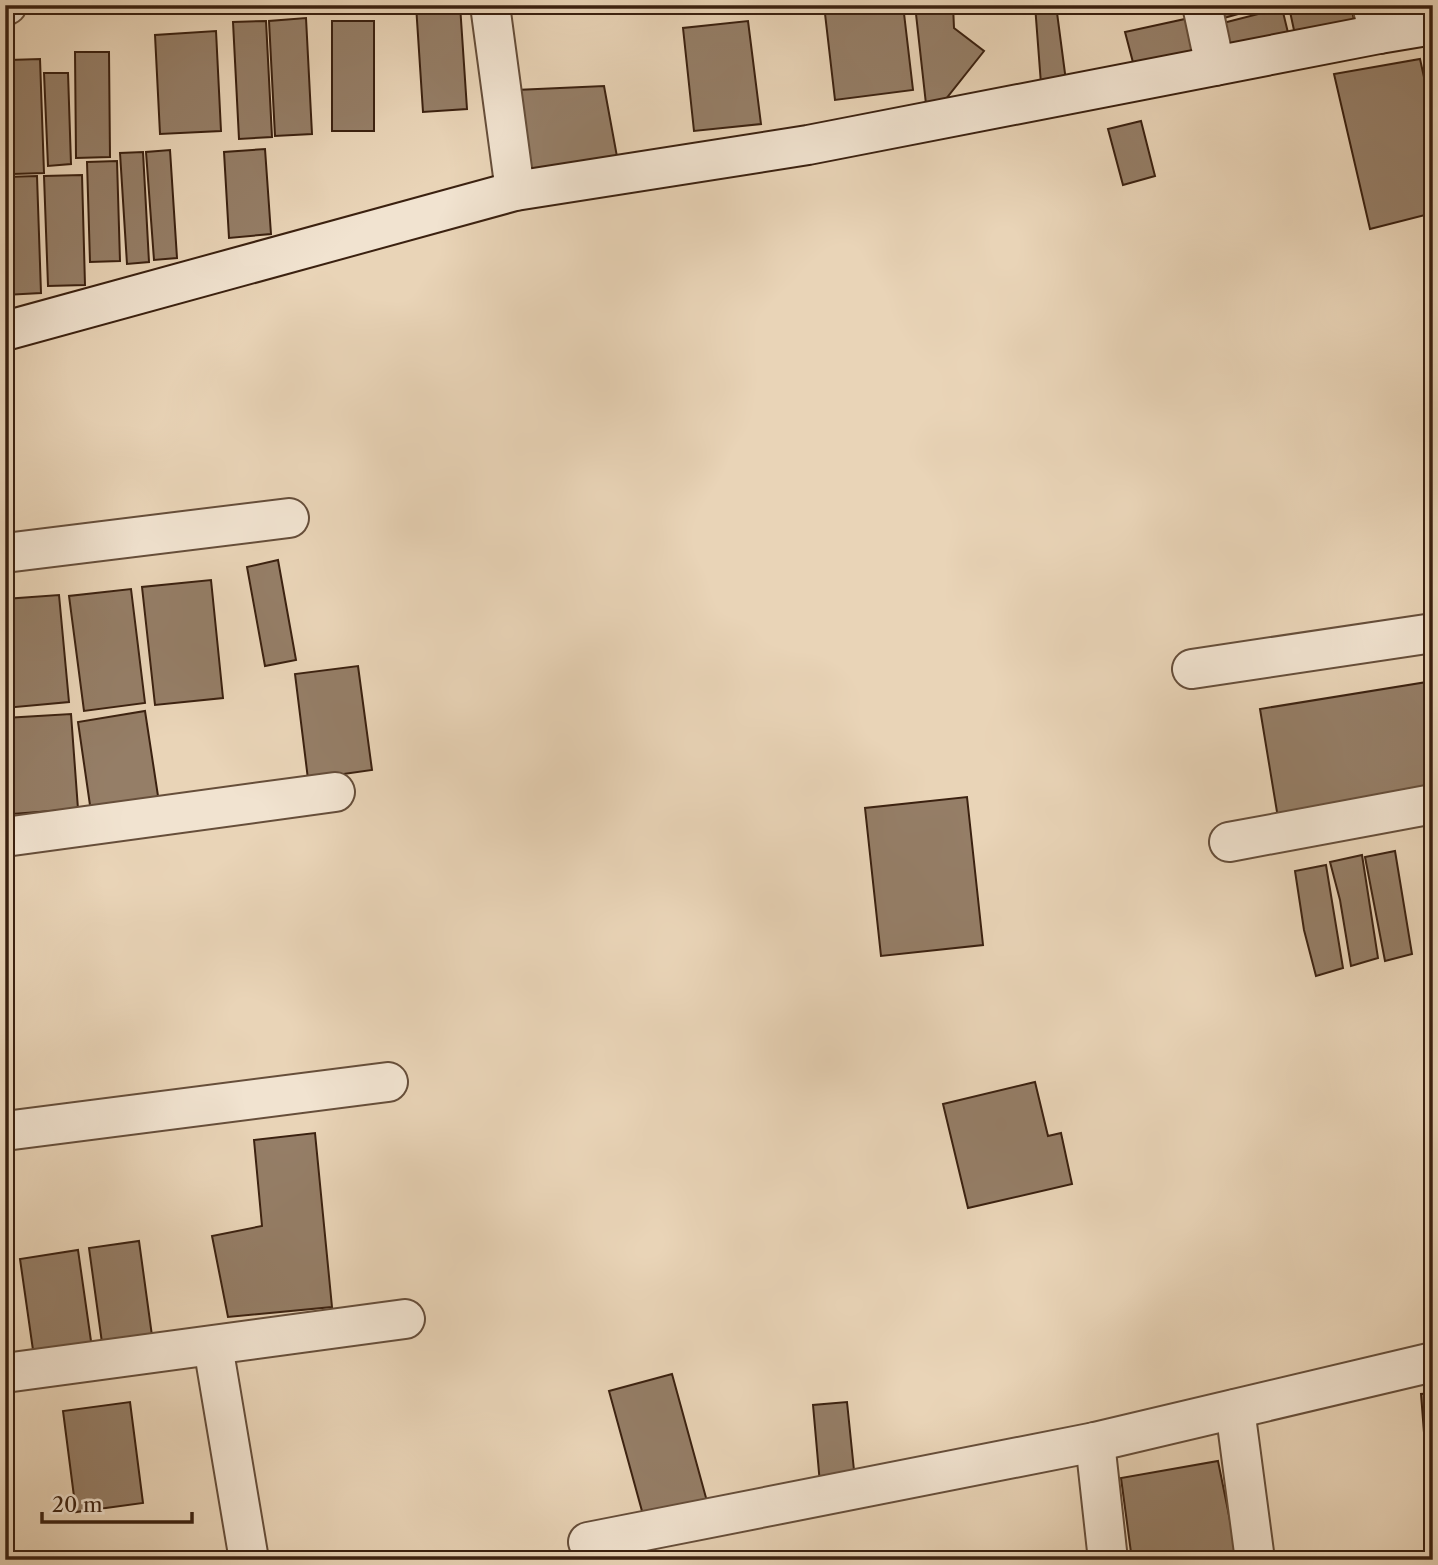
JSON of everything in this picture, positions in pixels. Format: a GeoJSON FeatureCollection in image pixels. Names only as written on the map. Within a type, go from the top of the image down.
{"type":"FeatureCollection","features":[{"type":"Feature","properties":{"kind":"street"},"geometry":{"type":"LineString","coordinates":[[490,5],[515,191]]}},
{"type":"Feature","properties":{"kind":"street"},"geometry":{"type":"LineString","coordinates":[[1202,5],[1215,66]]}},
{"type":"Feature","properties":{"kind":"street"},"geometry":{"type":"LineString","coordinates":[[5,331],[515,191],[808,145],[1215,66],[1375,20],[1433,25]]}},
{"type":"Feature","properties":{"kind":"street"},"geometry":{"type":"LineString","coordinates":[[5,553],[289,518]]}},
{"type":"Feature","properties":{"kind":"street"},"geometry":{"type":"LineString","coordinates":[[1192,669],[1433,633]]}},
{"type":"Feature","properties":{"kind":"street"},"geometry":{"type":"LineString","coordinates":[[5,836],[335,792]]}},
{"type":"Feature","properties":{"kind":"street"},"geometry":{"type":"LineString","coordinates":[[1229,842],[1433,804]]}},
{"type":"Feature","properties":{"kind":"street"},"geometry":{"type":"LineString","coordinates":[[5,1131],[388,1082]]}},
{"type":"Feature","properties":{"kind":"street"},"geometry":{"type":"LineString","coordinates":[[5,1373],[405,1319]]}},
{"type":"Feature","properties":{"kind":"street"},"geometry":{"type":"LineString","coordinates":[[213,1346],[249,1560]]}},
{"type":"Feature","properties":{"kind":"street"},"geometry":{"type":"LineString","coordinates":[[588,1542],[1095,1442],[1433,1362]]}},
{"type":"Feature","properties":{"kind":"street"},"geometry":{"type":"LineString","coordinates":[[1235,1409],[1255,1560]]}},
{"type":"Feature","properties":{"kind":"street"},"geometry":{"type":"LineString","coordinates":[[1095,1442],[1108,1560]]}},
{"type":"Feature","properties":{"kind":"building"},"geometry":{"type":"Polygon","coordinates":[[[416,5],[460,5],[467,109],[423,112],[416,5]]]}},
{"type":"Feature","properties":{"kind":"building"},"geometry":{"type":"Polygon","coordinates":[[[824,5],[903,5],[913,90],[835,100],[824,5]]]}},
{"type":"Feature","properties":{"kind":"building"},"geometry":{"type":"Polygon","coordinates":[[[915,5],[953,5],[954,28],[984,51],[945,100],[926,104],[915,5]]]}},
{"type":"Feature","properties":{"kind":"building"},"geometry":{"type":"Polygon","coordinates":[[[1035,5],[1056,5],[1066,81],[1041,84],[1035,5]]]}},
{"type":"Feature","properties":{"kind":"building"},"geometry":{"type":"Polygon","coordinates":[[[1220,5],[1270,5],[1224,18],[1220,5]]]}},
{"type":"Feature","properties":{"kind":"building"},"geometry":{"type":"Polygon","coordinates":[[[1351,5],[1356,31],[1297,44],[1289,7],[1351,5]]]}},
{"type":"Feature","properties":{"kind":"building"},"geometry":{"type":"Polygon","coordinates":[[[1386,5],[1433,5],[1433,16],[1390,25],[1386,5]]]}},
{"type":"Feature","properties":{"kind":"building"},"geometry":{"type":"Polygon","coordinates":[[[1282,8],[1291,45],[1232,60],[1223,23],[1282,8]]]}},
{"type":"Feature","properties":{"kind":"building"},"geometry":{"type":"Polygon","coordinates":[[[306,18],[312,134],[275,136],[269,21],[306,18]]]}},
{"type":"Feature","properties":{"kind":"building"},"geometry":{"type":"Polygon","coordinates":[[[1185,19],[1196,59],[1135,70],[1125,32],[1185,19]]]}},
{"type":"Feature","properties":{"kind":"building"},"geometry":{"type":"Polygon","coordinates":[[[266,21],[272,137],[239,139],[233,22],[266,21]]]}},
{"type":"Feature","properties":{"kind":"building"},"geometry":{"type":"Polygon","coordinates":[[[332,21],[374,21],[374,131],[332,131],[332,21]]]}},
{"type":"Feature","properties":{"kind":"building"},"geometry":{"type":"Polygon","coordinates":[[[748,21],[761,124],[694,131],[683,28],[748,21]]]}},
{"type":"Feature","properties":{"kind":"building"},"geometry":{"type":"Polygon","coordinates":[[[216,31],[221,131],[160,134],[155,35],[216,31]]]}},
{"type":"Feature","properties":{"kind":"building"},"geometry":{"type":"Polygon","coordinates":[[[75,52],[109,52],[110,157],[76,158],[75,52]]]}},
{"type":"Feature","properties":{"kind":"building"},"geometry":{"type":"Polygon","coordinates":[[[5,56],[10,170],[5,170],[5,56]]]}},
{"type":"Feature","properties":{"kind":"building"},"geometry":{"type":"Polygon","coordinates":[[[40,59],[44,173],[13,174],[9,60],[40,59]]]}},
{"type":"Feature","properties":{"kind":"building"},"geometry":{"type":"Polygon","coordinates":[[[1420,59],[1433,118],[1433,213],[1370,229],[1334,74],[1420,59]]]}},
{"type":"Feature","properties":{"kind":"building"},"geometry":{"type":"Polygon","coordinates":[[[44,73],[68,73],[71,164],[48,166],[44,73]]]}},
{"type":"Feature","properties":{"kind":"building"},"geometry":{"type":"Polygon","coordinates":[[[604,86],[618,162],[526,169],[516,90],[604,86]]]}},
{"type":"Feature","properties":{"kind":"building"},"geometry":{"type":"Polygon","coordinates":[[[1141,121],[1155,176],[1123,185],[1108,129],[1141,121]]]}},
{"type":"Feature","properties":{"kind":"building"},"geometry":{"type":"Polygon","coordinates":[[[265,149],[271,234],[229,238],[224,152],[265,149]]]}},
{"type":"Feature","properties":{"kind":"building"},"geometry":{"type":"Polygon","coordinates":[[[170,150],[177,258],[154,260],[146,152],[170,150]]]}},
{"type":"Feature","properties":{"kind":"building"},"geometry":{"type":"Polygon","coordinates":[[[143,152],[149,262],[127,264],[120,153],[143,152]]]}},
{"type":"Feature","properties":{"kind":"building"},"geometry":{"type":"Polygon","coordinates":[[[117,161],[120,261],[90,262],[87,162],[117,161]]]}},
{"type":"Feature","properties":{"kind":"building"},"geometry":{"type":"Polygon","coordinates":[[[82,175],[85,285],[48,286],[44,176],[82,175]]]}},
{"type":"Feature","properties":{"kind":"building"},"geometry":{"type":"Polygon","coordinates":[[[37,176],[41,293],[5,295],[5,177],[37,176]]]}},
{"type":"Feature","properties":{"kind":"building"},"geometry":{"type":"Polygon","coordinates":[[[278,560],[296,660],[265,666],[247,567],[278,560]]]}},
{"type":"Feature","properties":{"kind":"building"},"geometry":{"type":"Polygon","coordinates":[[[211,580],[223,698],[155,705],[142,587],[211,580]]]}},
{"type":"Feature","properties":{"kind":"building"},"geometry":{"type":"Polygon","coordinates":[[[131,589],[145,703],[84,711],[69,596],[131,589]]]}},
{"type":"Feature","properties":{"kind":"building"},"geometry":{"type":"Polygon","coordinates":[[[59,595],[69,702],[5,708],[5,599],[59,595]]]}},
{"type":"Feature","properties":{"kind":"building"},"geometry":{"type":"Polygon","coordinates":[[[358,666],[372,770],[308,779],[295,674],[358,666]]]}},
{"type":"Feature","properties":{"kind":"building"},"geometry":{"type":"Polygon","coordinates":[[[1433,681],[1433,799],[1279,824],[1260,709],[1433,681]]]}},
{"type":"Feature","properties":{"kind":"building"},"geometry":{"type":"Polygon","coordinates":[[[145,711],[160,809],[92,819],[78,722],[145,711]]]}},
{"type":"Feature","properties":{"kind":"building"},"geometry":{"type":"Polygon","coordinates":[[[71,714],[78,809],[12,814],[5,718],[71,714]]]}},
{"type":"Feature","properties":{"kind":"building"},"geometry":{"type":"Polygon","coordinates":[[[967,797],[983,945],[881,956],[865,808],[967,797]]]}},
{"type":"Feature","properties":{"kind":"building"},"geometry":{"type":"Polygon","coordinates":[[[1425,831],[1433,831],[1433,869],[1425,831]]]}},
{"type":"Feature","properties":{"kind":"building"},"geometry":{"type":"Polygon","coordinates":[[[1395,851],[1412,954],[1385,961],[1365,857],[1395,851]]]}},
{"type":"Feature","properties":{"kind":"building"},"geometry":{"type":"Polygon","coordinates":[[[1362,855],[1378,958],[1351,966],[1340,900],[1330,862],[1362,855]]]}},
{"type":"Feature","properties":{"kind":"building"},"geometry":{"type":"Polygon","coordinates":[[[1326,865],[1343,968],[1316,976],[1304,930],[1295,871],[1326,865]]]}},
{"type":"Feature","properties":{"kind":"building"},"geometry":{"type":"Polygon","coordinates":[[[1035,1082],[1048,1136],[1061,1133],[1072,1184],[968,1208],[943,1104],[1035,1082]]]}},
{"type":"Feature","properties":{"kind":"building"},"geometry":{"type":"Polygon","coordinates":[[[315,1133],[332,1307],[228,1317],[212,1236],[262,1226],[254,1140],[315,1133]]]}},
{"type":"Feature","properties":{"kind":"building"},"geometry":{"type":"Polygon","coordinates":[[[139,1241],[153,1343],[103,1350],[89,1248],[139,1241]]]}},
{"type":"Feature","properties":{"kind":"building"},"geometry":{"type":"Polygon","coordinates":[[[78,1250],[92,1348],[34,1357],[20,1259],[78,1250]]]}},
{"type":"Feature","properties":{"kind":"building"},"geometry":{"type":"Polygon","coordinates":[[[672,1374],[708,1505],[645,1522],[609,1391],[672,1374]]]}},
{"type":"Feature","properties":{"kind":"building"},"geometry":{"type":"Polygon","coordinates":[[[1433,1393],[1433,1497],[1429,1497],[1421,1394],[1433,1393]]]}},
{"type":"Feature","properties":{"kind":"building"},"geometry":{"type":"Polygon","coordinates":[[[130,1402],[143,1503],[76,1512],[63,1411],[130,1402]]]}},
{"type":"Feature","properties":{"kind":"building"},"geometry":{"type":"Polygon","coordinates":[[[847,1402],[855,1480],[820,1484],[813,1405],[847,1402]]]}},
{"type":"Feature","properties":{"kind":"building"},"geometry":{"type":"Polygon","coordinates":[[[1218,1461],[1238,1560],[1132,1560],[1121,1478],[1218,1461]]]}}]}
